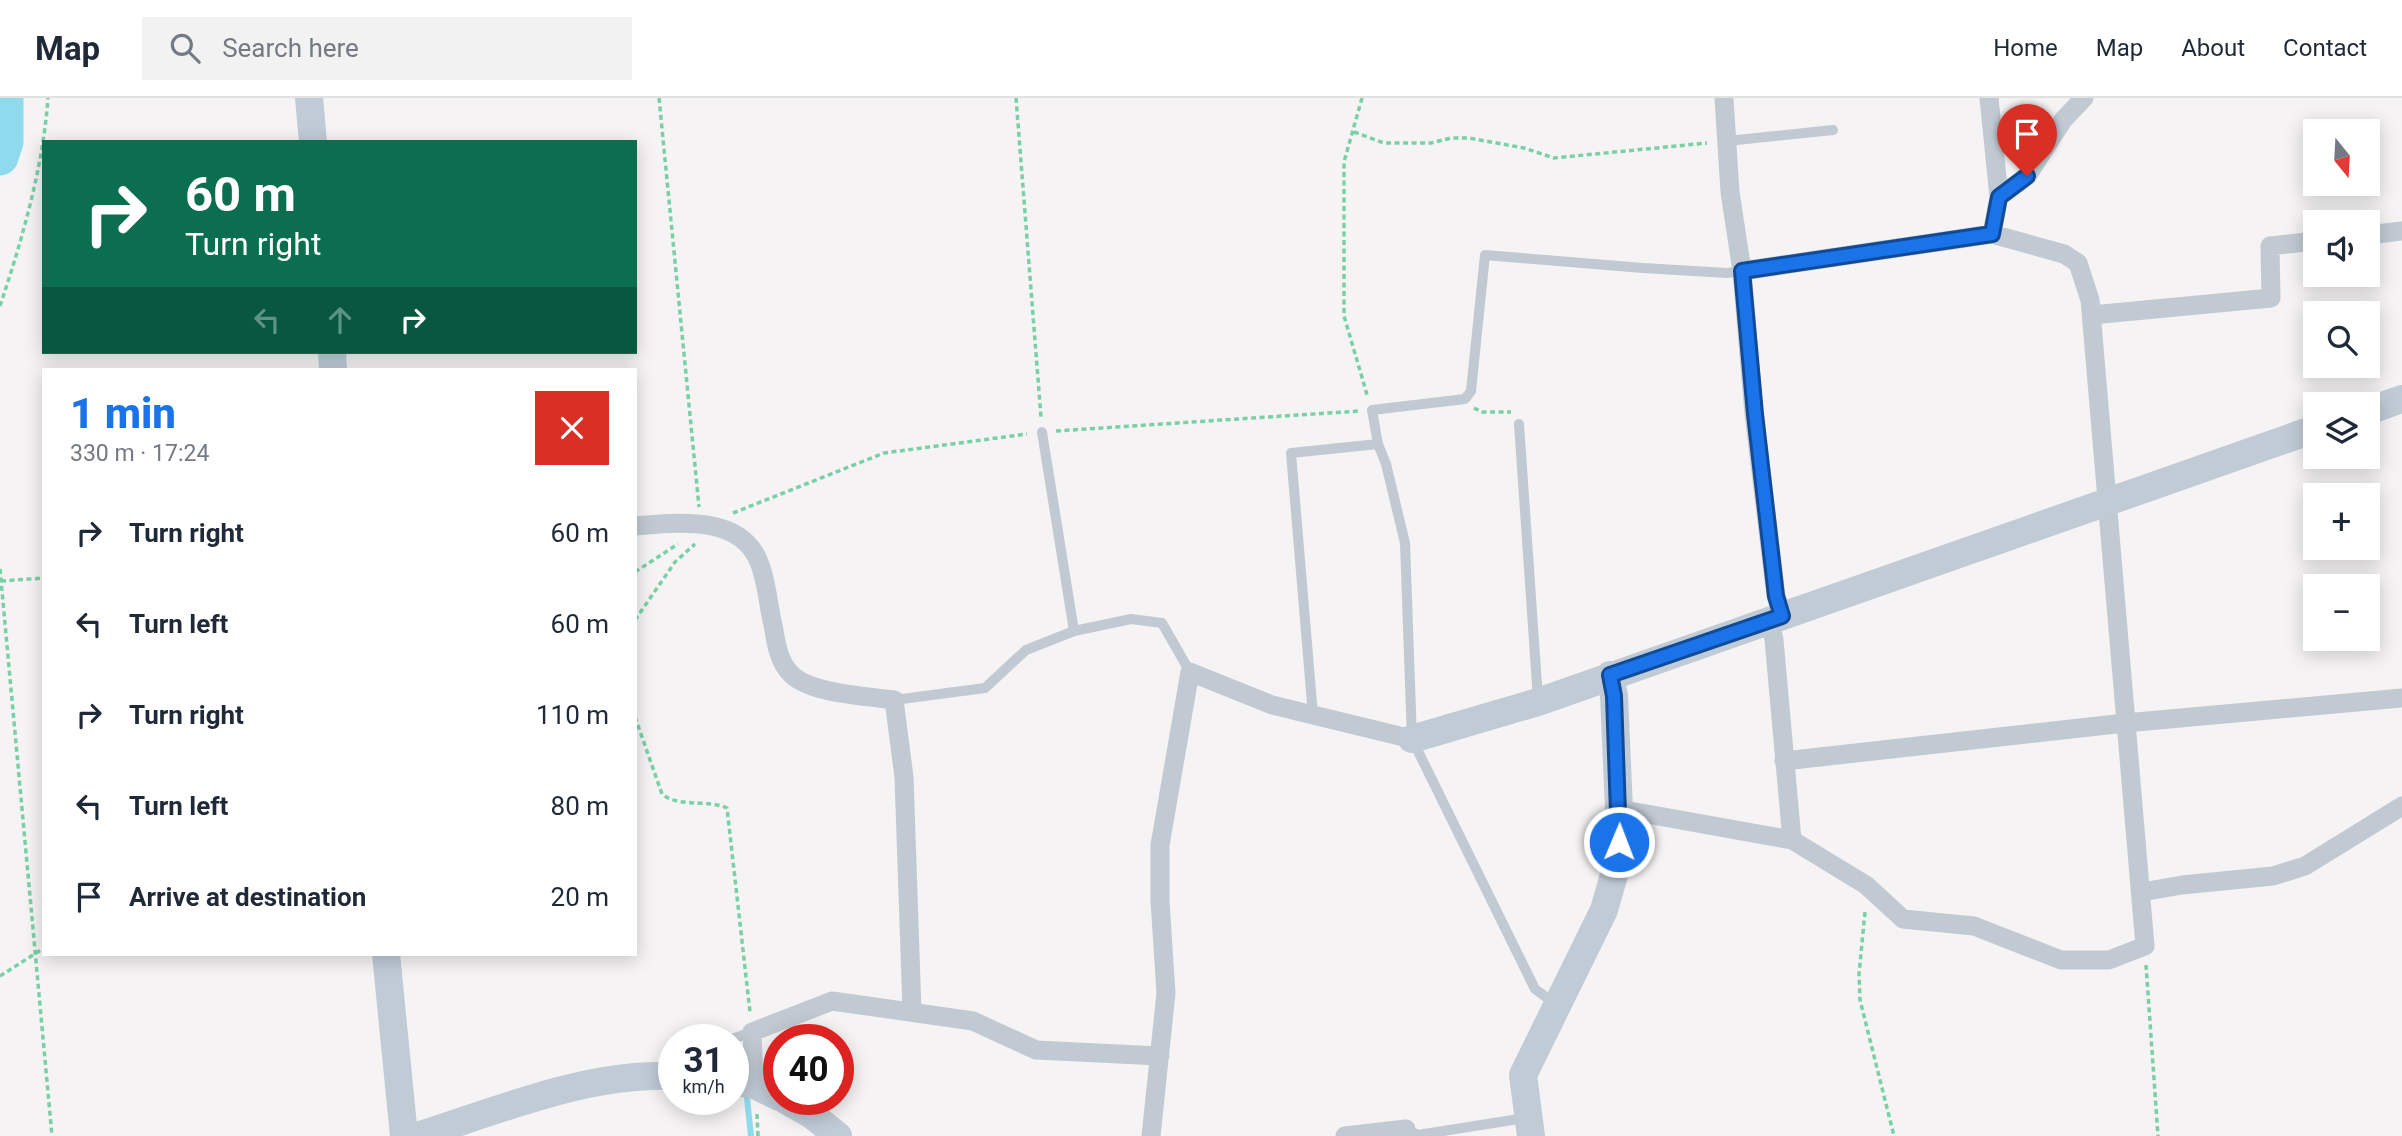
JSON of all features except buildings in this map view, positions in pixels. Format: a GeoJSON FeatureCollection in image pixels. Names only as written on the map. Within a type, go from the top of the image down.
{"type":"FeatureCollection","features":[{"type":"Feature","properties":{"kind":"street"},"geometry":{"type":"LineString","coordinates":[[309,98],[313,140]]}},
{"type":"Feature","properties":{"kind":"street"},"geometry":{"type":"LineString","coordinates":[[1724,98],[1730,192],[1742,271],[1756,426],[1776,596],[1774,640],[1792,839]]}},
{"type":"Feature","properties":{"kind":"street"},"geometry":{"type":"LineString","coordinates":[[1989,98],[1999,197],[1992,234]]}},
{"type":"Feature","properties":{"kind":"street"},"geometry":{"type":"LineString","coordinates":[[1999,197],[2027,176],[2063,120],[2084,98]]}},
{"type":"Feature","properties":{"kind":"street"},"geometry":{"type":"LineString","coordinates":[[2380,234],[2402,231]]}},
{"type":"Feature","properties":{"kind":"street"},"geometry":{"type":"LineString","coordinates":[[1619,809],[1792,839],[1866,885],[1903,919],[1974,926],[2061,960],[2109,960],[2145,946],[2092,315],[2087,282],[2078,263],[2064,254],[1992,234],[1742,271]]}},
{"type":"Feature","properties":{"kind":"street"},"geometry":{"type":"LineString","coordinates":[[2092,315],[2271,298],[2270,246],[2303,242]]}},
{"type":"Feature","properties":{"kind":"street"},"geometry":{"type":"LineString","coordinates":[[2380,407],[2402,399]]}},
{"type":"Feature","properties":{"kind":"street"},"geometry":{"type":"LineString","coordinates":[[1151,1136],[1166,993],[1160,901],[1160,845],[1190,672],[1272,705],[1412,739],[1538,702],[2106,500],[2303,433]]}},
{"type":"Feature","properties":{"kind":"street"},"geometry":{"type":"LineString","coordinates":[[637,526],[690,522],[707,524],[740,537],[750,545],[760,563],[779,655],[791,674],[807,685],[894,700],[904,777],[912,1011]]}},
{"type":"Feature","properties":{"kind":"street"},"geometry":{"type":"LineString","coordinates":[[1530,1127],[1523,1075],[1604,910],[1614,883],[1618,861],[1619,809],[1614,696],[1610,675]]}},
{"type":"Feature","properties":{"kind":"street"},"geometry":{"type":"LineString","coordinates":[[1784,761],[2125,723],[2402,698]]}},
{"type":"Feature","properties":{"kind":"street"},"geometry":{"type":"LineString","coordinates":[[2141,892],[2273,876],[2305,866],[2402,806]]}},
{"type":"Feature","properties":{"kind":"street"},"geometry":{"type":"LineString","coordinates":[[386,956],[404,1136]]}},
{"type":"Feature","properties":{"kind":"street"},"geometry":{"type":"LineString","coordinates":[[755,1088],[752,1032],[832,1001],[974,1021],[1035,1050],[1160,1056]]}},
{"type":"Feature","properties":{"kind":"street"},"geometry":{"type":"LineString","coordinates":[[417,1136],[570,1087],[658,1073]]}},
{"type":"Feature","properties":{"kind":"street"},"geometry":{"type":"LineString","coordinates":[[812,1115],[838,1136]]}},
{"type":"Feature","properties":{"kind":"street"},"geometry":{"type":"LineString","coordinates":[[1345,1136],[1406,1129]]}},
{"type":"Feature","properties":{"kind":"lane"},"geometry":{"type":"LineString","coordinates":[[1727,141],[1833,130]]}},
{"type":"Feature","properties":{"kind":"lane"},"geometry":{"type":"LineString","coordinates":[[1557,1006],[1535,989],[1412,739],[1405,543],[1386,464],[1378,444],[1372,410],[1465,399],[1471,391],[1485,255],[1657,269],[1727,273],[1742,271]]}},
{"type":"Feature","properties":{"kind":"lane"},"geometry":{"type":"LineString","coordinates":[[1519,424],[1538,702]]}},
{"type":"Feature","properties":{"kind":"lane"},"geometry":{"type":"LineString","coordinates":[[1042,432],[1074,631]]}},
{"type":"Feature","properties":{"kind":"lane"},"geometry":{"type":"LineString","coordinates":[[1313,715],[1291,453],[1378,444]]}},
{"type":"Feature","properties":{"kind":"lane"},"geometry":{"type":"LineString","coordinates":[[894,700],[985,688],[1026,650],[1074,631],[1130,620],[1162,624],[1190,672]]}},
{"type":"Feature","properties":{"kind":"lane"},"geometry":{"type":"LineString","coordinates":[[1406,1129],[1418,1135],[1530,1127]]}},
{"type":"Feature","properties":{"kind":"path"},"geometry":{"type":"LineString","coordinates":[[0,306],[26,219],[48,98]]}},
{"type":"Feature","properties":{"kind":"path"},"geometry":{"type":"LineString","coordinates":[[659,98],[700,513],[707,524]]}},
{"type":"Feature","properties":{"kind":"path"},"geometry":{"type":"LineString","coordinates":[[1016,98],[1042,432]]}},
{"type":"Feature","properties":{"kind":"path"},"geometry":{"type":"LineString","coordinates":[[637,571],[707,524],[884,453],[1042,432],[1372,410],[1344,316],[1344,162],[1362,98]]}},
{"type":"Feature","properties":{"kind":"path"},"geometry":{"type":"LineString","coordinates":[[1354,132],[1384,143],[1431,143],[1451,138],[1469,138],[1524,148],[1554,158],[1727,141]]}},
{"type":"Feature","properties":{"kind":"path"},"geometry":{"type":"LineString","coordinates":[[1465,399],[1472,407],[1482,412],[1513,412],[1518,415],[1519,424]]}},
{"type":"Feature","properties":{"kind":"path"},"geometry":{"type":"LineString","coordinates":[[637,617],[675,562],[696,542],[707,524]]}},
{"type":"Feature","properties":{"kind":"path"},"geometry":{"type":"LineString","coordinates":[[0,569],[52,1136]]}},
{"type":"Feature","properties":{"kind":"path"},"geometry":{"type":"LineString","coordinates":[[0,581],[42,578]]}},
{"type":"Feature","properties":{"kind":"path"},"geometry":{"type":"LineString","coordinates":[[637,723],[662,794],[669,800],[718,804],[727,808],[752,1032]]}},
{"type":"Feature","properties":{"kind":"path"},"geometry":{"type":"LineString","coordinates":[[1866,885],[1859,974],[1860,1000],[1894,1136]]}},
{"type":"Feature","properties":{"kind":"path"},"geometry":{"type":"LineString","coordinates":[[2145,946],[2158,1136]]}},
{"type":"Feature","properties":{"kind":"path"},"geometry":{"type":"LineString","coordinates":[[0,976],[42,948]]}},
{"type":"Feature","properties":{"kind":"waterway"},"geometry":{"type":"LineString","coordinates":[[0,157],[5,142],[5,98]]}},
{"type":"Feature","properties":{"kind":"waterway"},"geometry":{"type":"LineString","coordinates":[[749,1115],[751,1136]]}},
{"type":"Feature","properties":{"kind":"route"},"geometry":{"type":"LineString","coordinates":[[1619,842],[1614,696],[1610,675],[1782,616],[1776,596],[1753,398],[1742,271],[1992,234],[1999,197],[2027,176]]}}]}
